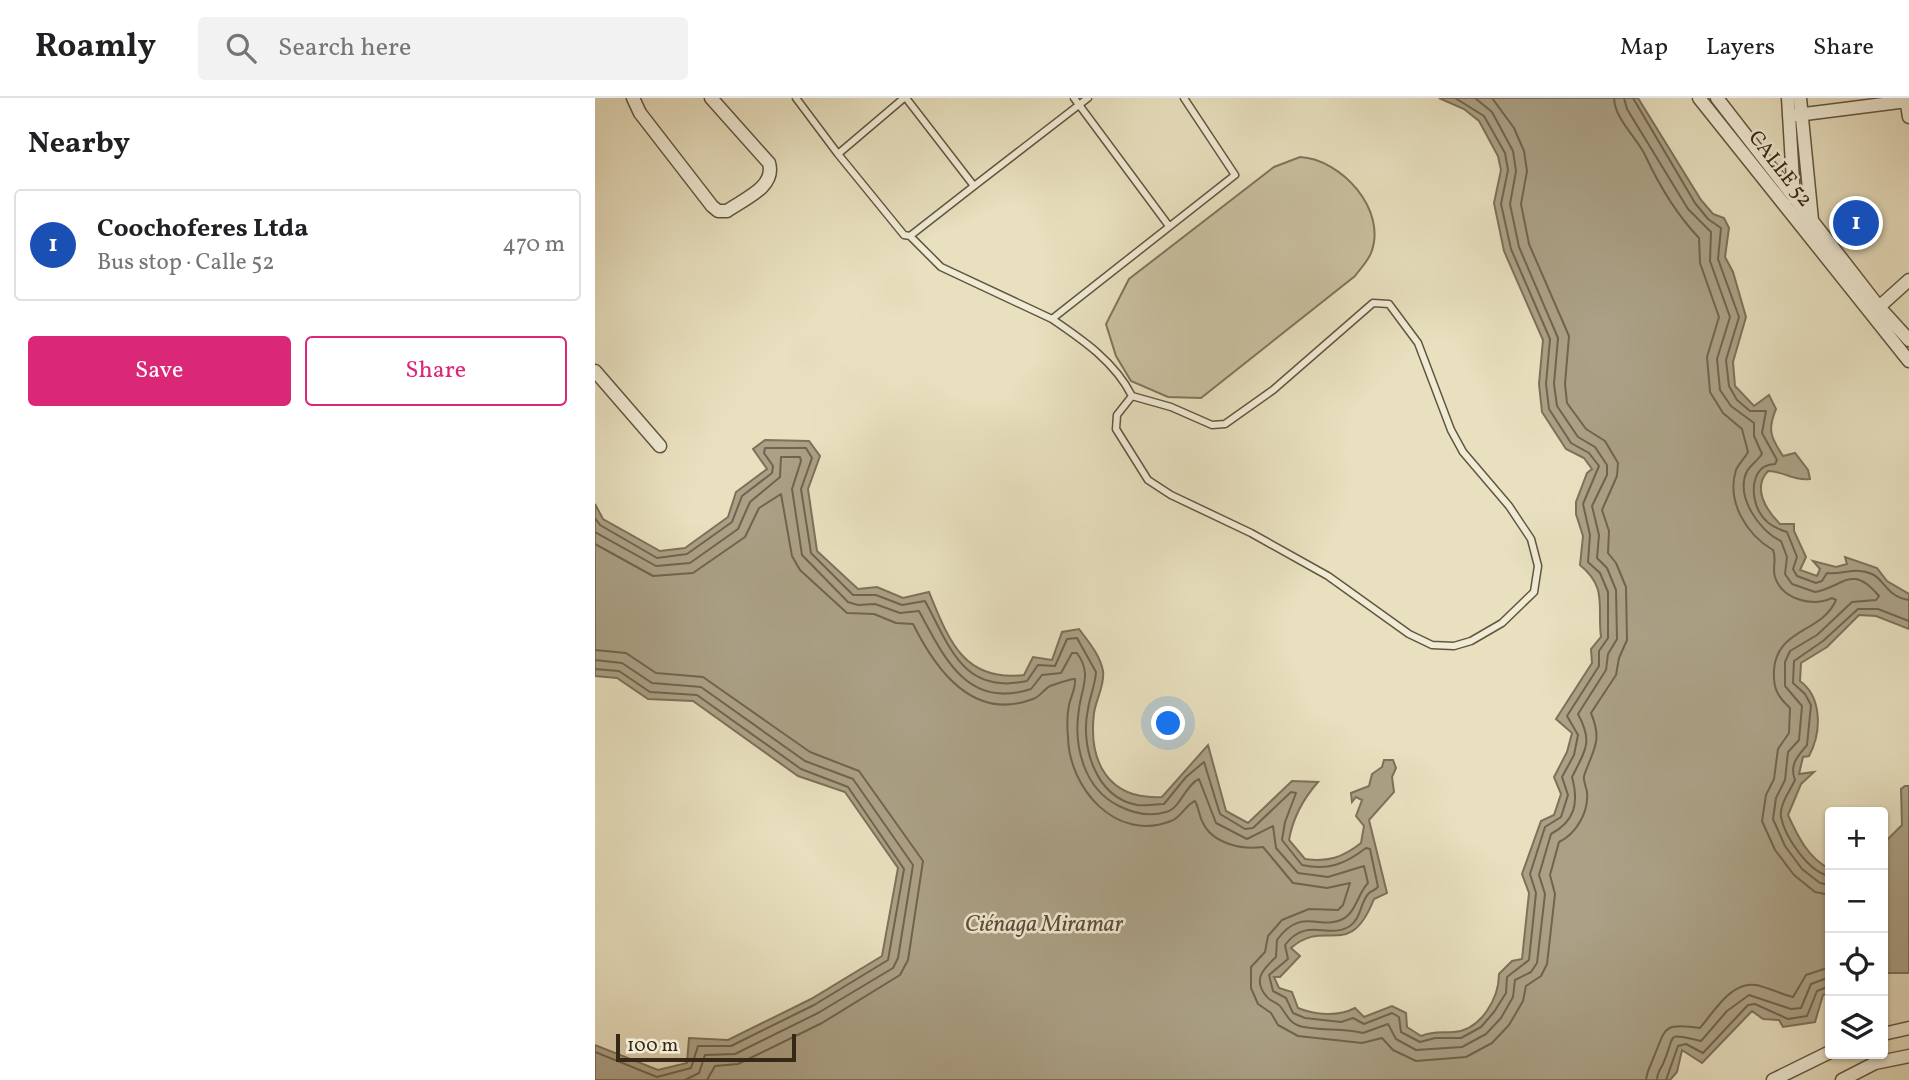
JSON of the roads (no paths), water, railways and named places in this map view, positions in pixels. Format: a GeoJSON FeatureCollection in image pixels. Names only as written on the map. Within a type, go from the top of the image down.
{"type":"FeatureCollection","features":[{"type":"Feature","properties":{"kind":"street"},"geometry":{"type":"LineString","coordinates":[[633,98],[640,113],[712,206],[718,211],[726,211],[768,183],[772,173],[769,163],[711,98]]}},
{"type":"Feature","properties":{"kind":"street","name":"CALLE 52"},"geometry":{"type":"LineString","coordinates":[[1699,98],[1909,361]]}},
{"type":"Feature","properties":{"kind":"street","name":"CALLE 52"},"geometry":{"type":"LineString","coordinates":[[1717,98],[1879,307],[1909,341]]}},
{"type":"Feature","properties":{"kind":"street"},"geometry":{"type":"LineString","coordinates":[[1788,98],[1795,116],[1812,220]]}},
{"type":"Feature","properties":{"kind":"street"},"geometry":{"type":"LineString","coordinates":[[1794,198],[1795,116],[1800,98]]}},
{"type":"Feature","properties":{"kind":"street"},"geometry":{"type":"LineString","coordinates":[[1795,116],[1907,100],[1909,117]]}},
{"type":"Feature","properties":{"kind":"street"},"geometry":{"type":"LineString","coordinates":[[1879,307],[1909,280]]}},
{"type":"Feature","properties":{"kind":"street"},"geometry":{"type":"LineString","coordinates":[[595,370],[660,446]]}},
{"type":"Feature","properties":{"kind":"street"},"geometry":{"type":"LineString","coordinates":[[1888,1033],[1909,1028]]}},
{"type":"Feature","properties":{"kind":"street"},"geometry":{"type":"LineString","coordinates":[[1773,1080],[1825,1054]]}},
{"type":"Feature","properties":{"kind":"street"},"geometry":{"type":"LineString","coordinates":[[1842,1080],[1875,1063],[1909,1056]]}},
{"type":"Feature","properties":{"kind":"lane"},"geometry":{"type":"LineString","coordinates":[[796,98],[904,235],[910,236],[941,267],[1052,318],[1075,334],[1121,375],[1132,396],[1171,407],[1212,425],[1225,424],[1273,390],[1373,303],[1389,304],[1417,343],[1451,430],[1463,453],[1509,506],[1531,539],[1538,566],[1534,592],[1502,623],[1471,642],[1454,646],[1432,645],[1409,634],[1328,576],[1251,533],[1171,495],[1148,480],[1116,429],[1117,415],[1132,396]]}},
{"type":"Feature","properties":{"kind":"lane"},"geometry":{"type":"LineString","coordinates":[[838,154],[905,98],[974,186]]}},
{"type":"Feature","properties":{"kind":"lane"},"geometry":{"type":"LineString","coordinates":[[1075,98],[1169,226]]}},
{"type":"Feature","properties":{"kind":"lane"},"geometry":{"type":"LineString","coordinates":[[910,236],[1089,98]]}},
{"type":"Feature","properties":{"kind":"lane"},"geometry":{"type":"LineString","coordinates":[[1052,318],[1235,176],[1184,98]]}},
{"type":"Feature","properties":{"kind":"water","name":"Ciénaga Miramar"},"geometry":{"type":"Polygon","coordinates":[[[1439,98],[1638,98],[1701,200],[1713,214],[1724,218],[1729,228],[1725,257],[1733,272],[1746,317],[1733,362],[1735,386],[1754,406],[1769,395],[1776,409],[1771,428],[1776,444],[1783,456],[1795,453],[1808,470],[1810,479],[1798,479],[1768,471],[1761,484],[1763,499],[1775,518],[1780,524],[1794,524],[1794,531],[1806,557],[1800,570],[1817,576],[1820,569],[1813,561],[1836,567],[1847,564],[1845,557],[1877,568],[1887,581],[1909,594],[1909,629],[1876,616],[1859,615],[1827,647],[1801,663],[1800,681],[1813,696],[1818,726],[1813,747],[1809,756],[1803,757],[1799,774],[1814,772],[1801,784],[1788,815],[1810,853],[1825,866],[1825,994],[1815,1022],[1783,1027],[1779,1020],[1763,1019],[1752,1011],[1702,1063],[1682,1050],[1677,1072],[1670,1080],[595,1080],[595,1045],[658,1070],[687,1063],[689,1038],[728,1040],[811,999],[882,956],[898,868],[845,792],[798,776],[693,701],[648,699],[617,678],[595,676],[595,504],[603,519],[660,551],[685,548],[728,517],[736,492],[767,469],[753,449],[765,440],[809,441],[820,456],[808,489],[817,551],[858,589],[877,587],[903,598],[929,592],[952,642],[973,665],[987,672],[1024,675],[1033,657],[1052,660],[1062,632],[1079,629],[1090,643],[1103,671],[1093,731],[1099,762],[1106,775],[1128,792],[1162,797],[1208,745],[1226,811],[1248,823],[1292,781],[1318,782],[1299,809],[1289,840],[1305,859],[1321,860],[1341,855],[1361,843],[1364,826],[1356,816],[1362,800],[1356,797],[1352,802],[1351,793],[1369,786],[1372,774],[1382,767],[1384,760],[1393,760],[1396,768],[1392,777],[1394,792],[1369,820],[1387,893],[1374,899],[1365,918],[1355,929],[1336,936],[1315,936],[1291,948],[1300,956],[1280,977],[1274,977],[1279,988],[1292,992],[1298,1008],[1327,1014],[1355,1008],[1364,1017],[1392,1006],[1406,1013],[1407,1027],[1421,1036],[1464,1030],[1480,1019],[1496,993],[1499,974],[1512,961],[1522,959],[1529,893],[1522,874],[1541,821],[1554,815],[1561,794],[1554,777],[1567,752],[1572,733],[1556,719],[1592,663],[1591,649],[1601,637],[1598,590],[1589,573],[1580,565],[1583,536],[1576,514],[1576,502],[1587,473],[1592,469],[1584,458],[1566,449],[1542,412],[1539,384],[1543,340],[1504,251],[1494,203],[1501,170],[1498,156],[1479,121],[1464,109],[1439,98]]]}},
{"type":"Feature","properties":{"kind":"water"},"geometry":{"type":"Polygon","coordinates":[[[1909,786],[1909,973],[1888,973],[1888,839],[1902,825],[1901,789],[1909,786]]]}},
{"type":"Feature","properties":{"kind":"place","name":"Coochoferes Ltda"},"geometry":{"type":"Point","coordinates":[1856,223]}}]}
